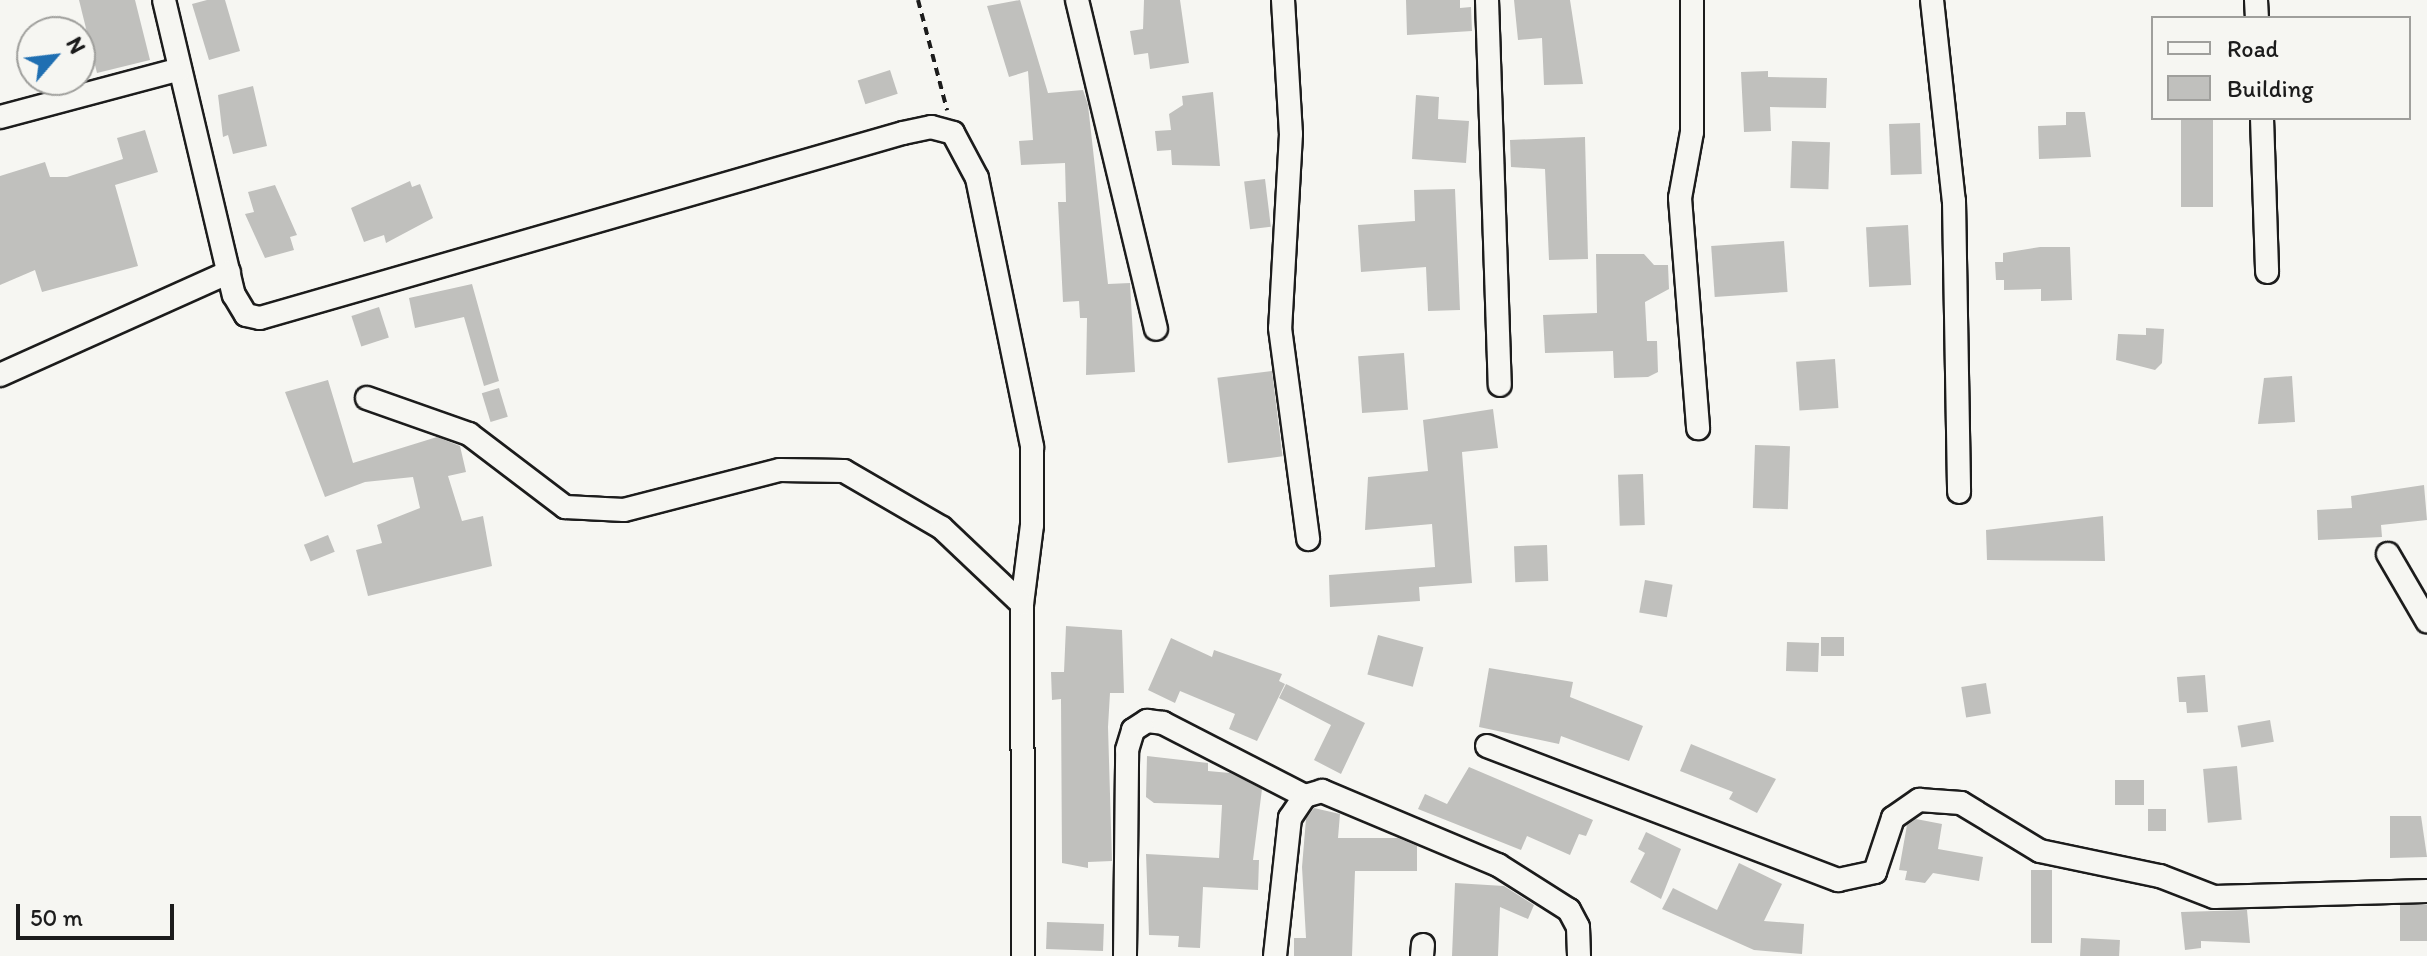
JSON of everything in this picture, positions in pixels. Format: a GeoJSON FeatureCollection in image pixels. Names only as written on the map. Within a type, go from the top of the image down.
{"type":"FeatureCollection","features":[{"type":"Feature","properties":{"kind":"street"},"geometry":{"type":"LineString","coordinates":[[164,0],[229,272],[246,315],[260,318],[903,133],[931,127],[953,133],[977,178],[1032,447],[1032,525],[1022,604],[1023,956]]}},
{"type":"Feature","properties":{"kind":"street"},"geometry":{"type":"LineString","coordinates":[[1077,0],[1156,329]]}},
{"type":"Feature","properties":{"kind":"street"},"geometry":{"type":"LineString","coordinates":[[1283,0],[1291,134],[1280,328],[1308,539]]}},
{"type":"Feature","properties":{"kind":"street"},"geometry":{"type":"LineString","coordinates":[[1487,0],[1500,385]]}},
{"type":"Feature","properties":{"kind":"street"},"geometry":{"type":"LineString","coordinates":[[1692,0],[1692,132],[1680,198],[1698,428]]}},
{"type":"Feature","properties":{"kind":"street"},"geometry":{"type":"LineString","coordinates":[[1932,0],[1954,201],[1959,492]]}},
{"type":"Feature","properties":{"kind":"street"},"geometry":{"type":"LineString","coordinates":[[0,117],[180,69]]}},
{"type":"Feature","properties":{"kind":"street"},"geometry":{"type":"LineString","coordinates":[[2262,120],[2267,272]]}},
{"type":"Feature","properties":{"kind":"street"},"geometry":{"type":"LineString","coordinates":[[0,375],[229,272]]}},
{"type":"Feature","properties":{"kind":"street"},"geometry":{"type":"LineString","coordinates":[[367,398],[469,434],[565,507],[624,510],[780,470],[844,471],[942,528],[1022,604]]}},
{"type":"Feature","properties":{"kind":"street"},"geometry":{"type":"LineString","coordinates":[[2388,554],[2427,621]]}},
{"type":"Feature","properties":{"kind":"street"},"geometry":{"type":"LineString","coordinates":[[1125,956],[1127,750],[1133,730],[1147,721],[1163,723],[1305,796],[1337,794],[1498,865],[1569,910],[1578,927],[1579,956]]}},
{"type":"Feature","properties":{"kind":"street"},"geometry":{"type":"LineString","coordinates":[[1487,746],[1838,880],[1875,872],[1893,818],[1919,800],[1961,803],[2040,851],[2145,872],[2214,897],[2427,891]]}},
{"type":"Feature","properties":{"kind":"street"},"geometry":{"type":"LineString","coordinates":[[1275,956],[1290,818],[1305,796]]}},
{"type":"Feature","properties":{"kind":"path"},"geometry":{"type":"LineString","coordinates":[[918,0],[953,133]]}},
{"type":"Feature","properties":{"kind":"building"},"geometry":{"type":"Polygon","coordinates":[[[79,0],[135,0],[150,60],[97,73],[96,16],[83,16],[79,0]]]}},
{"type":"Feature","properties":{"kind":"building"},"geometry":{"type":"Polygon","coordinates":[[[225,0],[240,51],[209,60],[192,4],[225,0]]]}},
{"type":"Feature","properties":{"kind":"building"},"geometry":{"type":"Polygon","coordinates":[[[1020,0],[1048,93],[1083,90],[1088,105],[1108,284],[1130,283],[1135,372],[1086,375],[1087,318],[1080,318],[1079,301],[1063,302],[1058,202],[1066,202],[1065,163],[1021,165],[1019,141],[1033,140],[1028,71],[1009,77],[987,6],[1020,0]]]}},
{"type":"Feature","properties":{"kind":"building"},"geometry":{"type":"Polygon","coordinates":[[[1144,0],[1180,0],[1189,63],[1150,69],[1148,53],[1134,55],[1130,31],[1143,29],[1144,0]]]}},
{"type":"Feature","properties":{"kind":"building"},"geometry":{"type":"Polygon","coordinates":[[[1406,0],[1460,0],[1460,8],[1471,7],[1472,31],[1407,35],[1406,0]]]}},
{"type":"Feature","properties":{"kind":"building"},"geometry":{"type":"Polygon","coordinates":[[[1514,0],[1570,0],[1583,84],[1544,85],[1542,38],[1518,40],[1514,0]]]}},
{"type":"Feature","properties":{"kind":"building"},"geometry":{"type":"Polygon","coordinates":[[[890,70],[898,94],[865,104],[858,81],[890,70]]]}},
{"type":"Feature","properties":{"kind":"building"},"geometry":{"type":"Polygon","coordinates":[[[1768,71],[1768,77],[1827,78],[1826,108],[1770,107],[1771,131],[1744,132],[1741,72],[1768,71]]]}},
{"type":"Feature","properties":{"kind":"building"},"geometry":{"type":"Polygon","coordinates":[[[253,86],[267,146],[233,154],[228,135],[223,137],[218,95],[253,86]]]}},
{"type":"Feature","properties":{"kind":"building"},"geometry":{"type":"Polygon","coordinates":[[[1213,92],[1220,166],[1172,165],[1171,150],[1157,151],[1155,131],[1171,130],[1169,114],[1183,105],[1182,96],[1213,92]]]}},
{"type":"Feature","properties":{"kind":"building"},"geometry":{"type":"Polygon","coordinates":[[[1416,95],[1439,97],[1438,119],[1469,121],[1466,163],[1412,159],[1416,95]]]}},
{"type":"Feature","properties":{"kind":"building"},"geometry":{"type":"Polygon","coordinates":[[[2066,112],[2085,112],[2091,157],[2039,159],[2038,126],[2066,125],[2066,112]]]}},
{"type":"Feature","properties":{"kind":"building"},"geometry":{"type":"Polygon","coordinates":[[[2181,120],[2213,120],[2213,207],[2181,207],[2181,120]]]}},
{"type":"Feature","properties":{"kind":"building"},"geometry":{"type":"Polygon","coordinates":[[[1920,123],[1922,174],[1891,175],[1889,124],[1920,123]]]}},
{"type":"Feature","properties":{"kind":"building"},"geometry":{"type":"Polygon","coordinates":[[[145,130],[158,172],[115,185],[138,266],[42,292],[35,270],[0,285],[0,176],[45,162],[50,177],[67,177],[123,159],[117,138],[145,130]]]}},
{"type":"Feature","properties":{"kind":"building"},"geometry":{"type":"Polygon","coordinates":[[[1585,137],[1588,259],[1549,260],[1545,169],[1511,167],[1510,140],[1585,137]]]}},
{"type":"Feature","properties":{"kind":"building"},"geometry":{"type":"Polygon","coordinates":[[[1792,141],[1830,142],[1828,189],[1790,188],[1792,141]]]}},
{"type":"Feature","properties":{"kind":"building"},"geometry":{"type":"Polygon","coordinates":[[[1265,179],[1271,227],[1250,229],[1244,182],[1265,179]]]}},
{"type":"Feature","properties":{"kind":"building"},"geometry":{"type":"Polygon","coordinates":[[[410,181],[412,187],[420,184],[433,218],[386,243],[384,235],[364,242],[351,208],[410,181]]]}},
{"type":"Feature","properties":{"kind":"building"},"geometry":{"type":"Polygon","coordinates":[[[275,185],[297,235],[290,237],[294,250],[265,258],[245,214],[254,212],[248,192],[275,185]]]}},
{"type":"Feature","properties":{"kind":"building"},"geometry":{"type":"Polygon","coordinates":[[[1455,189],[1460,310],[1428,311],[1426,267],[1361,272],[1358,225],[1415,221],[1414,190],[1455,189]]]}},
{"type":"Feature","properties":{"kind":"building"},"geometry":{"type":"Polygon","coordinates":[[[1908,225],[1911,285],[1869,287],[1866,227],[1908,225]]]}},
{"type":"Feature","properties":{"kind":"building"},"geometry":{"type":"Polygon","coordinates":[[[1784,241],[1788,292],[1715,297],[1711,246],[1784,241]]]}},
{"type":"Feature","properties":{"kind":"building"},"geometry":{"type":"Polygon","coordinates":[[[2040,247],[2070,247],[2072,300],[2041,301],[2041,289],[2004,290],[2004,280],[1996,280],[1995,262],[2003,262],[2003,253],[2040,247]]]}},
{"type":"Feature","properties":{"kind":"building"},"geometry":{"type":"Polygon","coordinates":[[[1596,254],[1644,254],[1654,265],[1668,265],[1669,289],[1645,302],[1647,341],[1657,341],[1658,372],[1648,377],[1614,378],[1613,351],[1545,353],[1543,315],[1597,313],[1596,254]]]}},
{"type":"Feature","properties":{"kind":"building"},"geometry":{"type":"Polygon","coordinates":[[[472,284],[499,381],[484,386],[464,317],[415,328],[409,298],[472,284]]]}},
{"type":"Feature","properties":{"kind":"building"},"geometry":{"type":"Polygon","coordinates":[[[379,307],[389,337],[361,346],[351,316],[379,307]]]}},
{"type":"Feature","properties":{"kind":"building"},"geometry":{"type":"Polygon","coordinates":[[[2146,328],[2164,329],[2162,363],[2155,370],[2116,360],[2118,334],[2146,335],[2146,328]]]}},
{"type":"Feature","properties":{"kind":"building"},"geometry":{"type":"Polygon","coordinates":[[[1404,353],[1408,410],[1362,413],[1358,356],[1404,353]]]}},
{"type":"Feature","properties":{"kind":"building"},"geometry":{"type":"Polygon","coordinates":[[[1835,359],[1838,408],[1800,411],[1796,362],[1835,359]]]}},
{"type":"Feature","properties":{"kind":"building"},"geometry":{"type":"Polygon","coordinates":[[[1272,371],[1282,456],[1228,463],[1217,378],[1272,371]]]}},
{"type":"Feature","properties":{"kind":"building"},"geometry":{"type":"Polygon","coordinates":[[[2292,376],[2295,422],[2258,424],[2264,378],[2292,376]]]}},
{"type":"Feature","properties":{"kind":"building"},"geometry":{"type":"Polygon","coordinates":[[[328,380],[353,463],[437,437],[460,446],[466,472],[448,476],[462,521],[483,516],[492,566],[368,596],[356,550],[382,543],[377,525],[420,508],[413,477],[365,482],[325,497],[285,392],[328,380]]]}},
{"type":"Feature","properties":{"kind":"building"},"geometry":{"type":"Polygon","coordinates":[[[499,388],[508,417],[491,422],[482,393],[499,388]]]}},
{"type":"Feature","properties":{"kind":"building"},"geometry":{"type":"Polygon","coordinates":[[[1493,409],[1498,448],[1462,452],[1472,583],[1419,587],[1420,601],[1330,607],[1329,575],[1435,567],[1432,524],[1365,530],[1368,477],[1428,471],[1423,420],[1493,409]]]}},
{"type":"Feature","properties":{"kind":"building"},"geometry":{"type":"Polygon","coordinates":[[[1755,445],[1790,446],[1788,509],[1753,508],[1755,445]]]}},
{"type":"Feature","properties":{"kind":"building"},"geometry":{"type":"Polygon","coordinates":[[[1643,474],[1645,525],[1620,526],[1618,475],[1643,474]]]}},
{"type":"Feature","properties":{"kind":"building"},"geometry":{"type":"Polygon","coordinates":[[[2424,485],[2427,520],[2381,525],[2382,537],[2318,540],[2317,510],[2352,508],[2351,496],[2424,485]]]}},
{"type":"Feature","properties":{"kind":"building"},"geometry":{"type":"Polygon","coordinates":[[[2103,516],[2105,561],[1987,560],[1986,530],[2103,516]]]}},
{"type":"Feature","properties":{"kind":"building"},"geometry":{"type":"Polygon","coordinates":[[[328,535],[335,552],[311,561],[304,545],[328,535]]]}},
{"type":"Feature","properties":{"kind":"building"},"geometry":{"type":"Polygon","coordinates":[[[1547,545],[1548,581],[1515,582],[1514,546],[1547,545]]]}},
{"type":"Feature","properties":{"kind":"building"},"geometry":{"type":"Polygon","coordinates":[[[1645,580],[1673,585],[1667,617],[1639,612],[1645,580]]]}},
{"type":"Feature","properties":{"kind":"building"},"geometry":{"type":"Polygon","coordinates":[[[1066,626],[1122,630],[1124,693],[1110,693],[1108,727],[1112,861],[1088,862],[1088,868],[1062,863],[1061,699],[1052,700],[1051,672],[1064,672],[1066,626]]]}},
{"type":"Feature","properties":{"kind":"building"},"geometry":{"type":"Polygon","coordinates":[[[1378,635],[1423,647],[1413,687],[1367,675],[1378,635]]]}},
{"type":"Feature","properties":{"kind":"building"},"geometry":{"type":"Polygon","coordinates":[[[1821,637],[1844,637],[1844,656],[1821,656],[1821,637]]]}},
{"type":"Feature","properties":{"kind":"building"},"geometry":{"type":"Polygon","coordinates":[[[1171,638],[1212,657],[1214,650],[1282,674],[1279,681],[1285,684],[1257,741],[1229,729],[1235,714],[1180,691],[1175,703],[1148,690],[1171,638]]]}},
{"type":"Feature","properties":{"kind":"building"},"geometry":{"type":"Polygon","coordinates":[[[1787,642],[1819,643],[1818,672],[1786,671],[1787,642]]]}},
{"type":"Feature","properties":{"kind":"building"},"geometry":{"type":"Polygon","coordinates":[[[1489,668],[1573,682],[1570,697],[1643,726],[1629,761],[1561,736],[1559,744],[1479,727],[1489,668]]]}},
{"type":"Feature","properties":{"kind":"building"},"geometry":{"type":"Polygon","coordinates":[[[2205,675],[2208,712],[2187,713],[2186,702],[2179,702],[2177,677],[2205,675]]]}},
{"type":"Feature","properties":{"kind":"building"},"geometry":{"type":"Polygon","coordinates":[[[1986,683],[1991,714],[1966,718],[1961,687],[1986,683]]]}},
{"type":"Feature","properties":{"kind":"building"},"geometry":{"type":"Polygon","coordinates":[[[1286,684],[1365,723],[1341,774],[1314,760],[1331,725],[1279,698],[1286,684]]]}},
{"type":"Feature","properties":{"kind":"building"},"geometry":{"type":"Polygon","coordinates":[[[2270,720],[2274,742],[2241,747],[2238,726],[2270,720]]]}},
{"type":"Feature","properties":{"kind":"building"},"geometry":{"type":"Polygon","coordinates":[[[1691,744],[1776,779],[1757,813],[1729,799],[1733,792],[1680,771],[1691,744]]]}},
{"type":"Feature","properties":{"kind":"building"},"geometry":{"type":"Polygon","coordinates":[[[1147,756],[1208,763],[1208,771],[1230,773],[1262,789],[1253,860],[1259,860],[1258,890],[1203,887],[1200,948],[1178,947],[1179,936],[1149,935],[1146,854],[1219,858],[1222,805],[1154,803],[1146,797],[1147,756]]]}},
{"type":"Feature","properties":{"kind":"building"},"geometry":{"type":"Polygon","coordinates":[[[2237,766],[2242,820],[2208,823],[2203,769],[2237,766]]]}},
{"type":"Feature","properties":{"kind":"building"},"geometry":{"type":"Polygon","coordinates":[[[1469,767],[1593,820],[1586,836],[1579,834],[1570,855],[1527,836],[1521,850],[1418,809],[1425,794],[1447,804],[1469,767]]]}},
{"type":"Feature","properties":{"kind":"building"},"geometry":{"type":"Polygon","coordinates":[[[2115,780],[2144,780],[2144,805],[2115,805],[2115,780]]]}},
{"type":"Feature","properties":{"kind":"building"},"geometry":{"type":"Polygon","coordinates":[[[1314,808],[1340,814],[1338,838],[1398,838],[1417,846],[1417,871],[1355,871],[1352,956],[1294,956],[1294,938],[1306,938],[1302,867],[1306,819],[1314,808]]]}},
{"type":"Feature","properties":{"kind":"building"},"geometry":{"type":"Polygon","coordinates":[[[2148,809],[2166,809],[2166,831],[2148,831],[2148,809]]]}},
{"type":"Feature","properties":{"kind":"building"},"geometry":{"type":"Polygon","coordinates":[[[2390,816],[2421,816],[2427,857],[2390,858],[2390,816]]]}},
{"type":"Feature","properties":{"kind":"building"},"geometry":{"type":"Polygon","coordinates":[[[1916,819],[1942,824],[1938,849],[1983,857],[1979,881],[1933,873],[1925,883],[1905,880],[1907,871],[1899,870],[1907,825],[1916,819]]]}},
{"type":"Feature","properties":{"kind":"building"},"geometry":{"type":"Polygon","coordinates":[[[1646,832],[1681,849],[1661,899],[1630,882],[1645,853],[1638,849],[1646,832]]]}},
{"type":"Feature","properties":{"kind":"building"},"geometry":{"type":"Polygon","coordinates":[[[1739,863],[1782,884],[1764,921],[1804,924],[1802,954],[1754,950],[1662,909],[1673,888],[1717,910],[1739,863]]]}},
{"type":"Feature","properties":{"kind":"building"},"geometry":{"type":"Polygon","coordinates":[[[2031,870],[2052,870],[2052,943],[2031,943],[2031,870]]]}},
{"type":"Feature","properties":{"kind":"building"},"geometry":{"type":"Polygon","coordinates":[[[1455,883],[1504,886],[1534,905],[1528,919],[1500,907],[1498,956],[1452,956],[1455,883]]]}},
{"type":"Feature","properties":{"kind":"building"},"geometry":{"type":"Polygon","coordinates":[[[2400,905],[2427,905],[2427,941],[2400,941],[2400,905]]]}},
{"type":"Feature","properties":{"kind":"building"},"geometry":{"type":"Polygon","coordinates":[[[2247,910],[2250,943],[2201,941],[2201,948],[2185,950],[2181,912],[2247,910]]]}},
{"type":"Feature","properties":{"kind":"building"},"geometry":{"type":"Polygon","coordinates":[[[1047,922],[1104,924],[1103,951],[1046,949],[1047,922]]]}},
{"type":"Feature","properties":{"kind":"building"},"geometry":{"type":"Polygon","coordinates":[[[2081,938],[2120,940],[2119,956],[2080,956],[2081,938]]]}}]}
